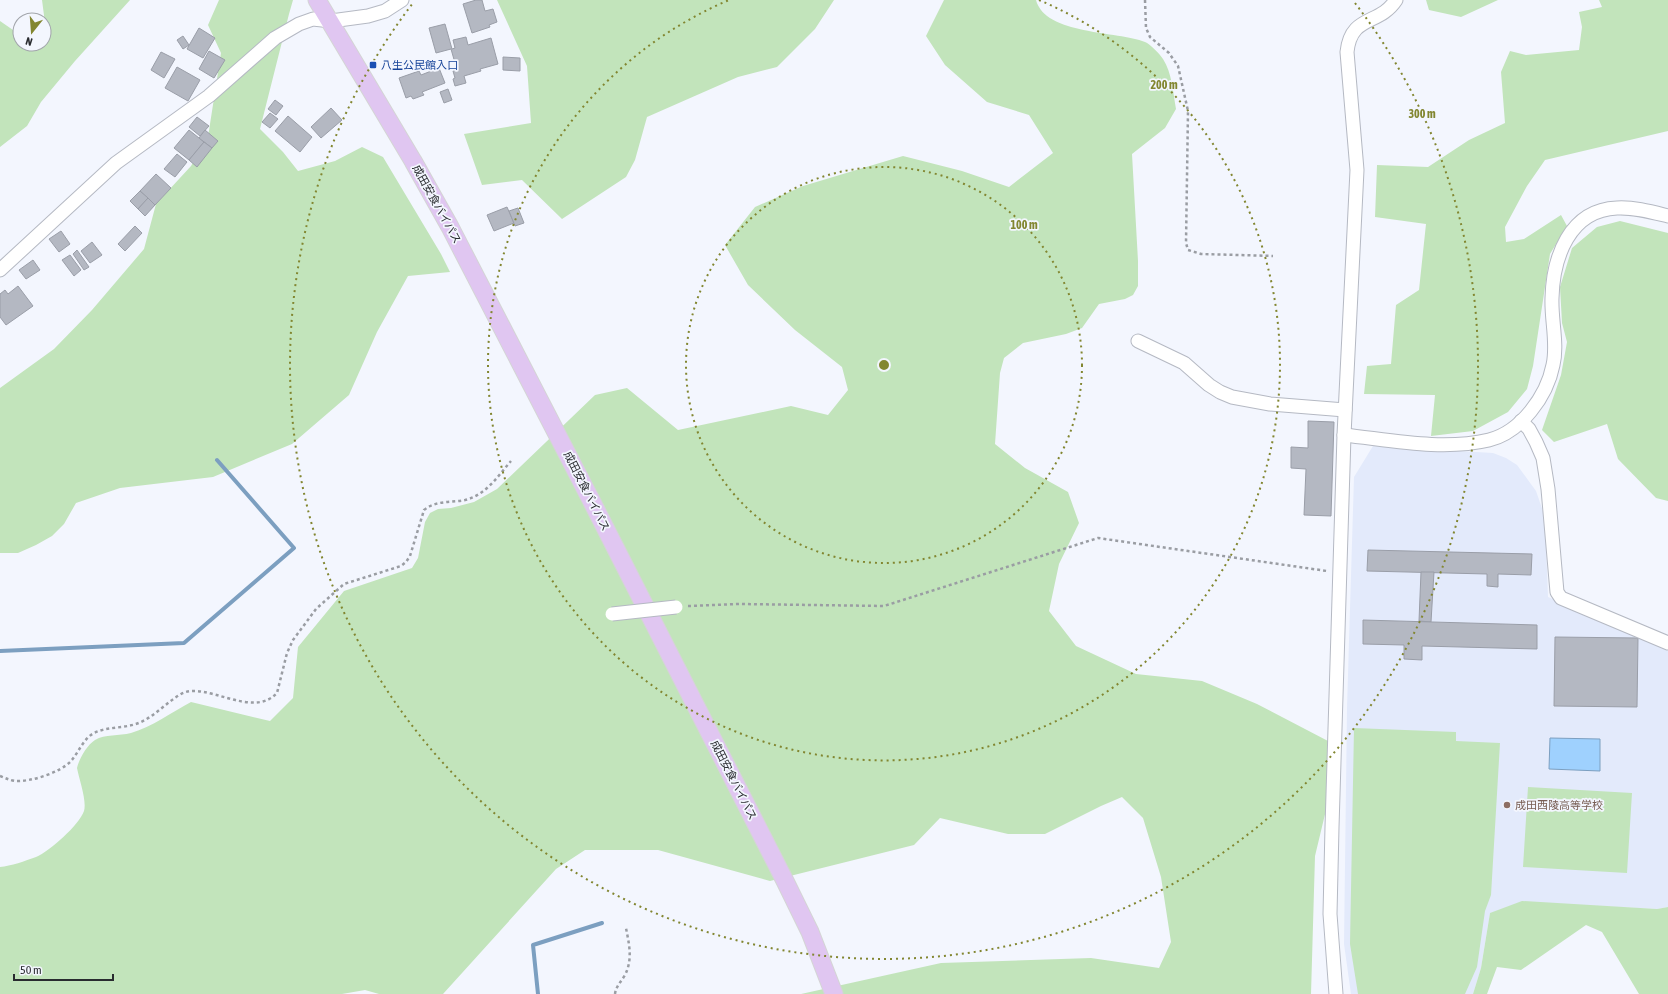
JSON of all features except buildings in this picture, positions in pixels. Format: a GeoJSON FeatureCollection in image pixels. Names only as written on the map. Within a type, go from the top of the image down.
{"type":"FeatureCollection","features":[{"type":"Feature","properties":{"kind":"main road","name":"成田安食バイパス"},"geometry":{"type":"LineString","coordinates":[[317,0],[331,21],[453,234],[764,838],[810,932],[834,994]]}},
{"type":"Feature","properties":{"kind":"street"},"geometry":{"type":"LineString","coordinates":[[0,270],[116,162],[209,96],[275,38],[299,24],[312,19],[331,21],[368,16],[385,11],[402,0]]}},
{"type":"Feature","properties":{"kind":"street"},"geometry":{"type":"LineString","coordinates":[[1336,994],[1330,914],[1332,827],[1344,435],[1357,170],[1347,52],[1348,41],[1353,31],[1358,26],[1387,11],[1396,0]]}},
{"type":"Feature","properties":{"kind":"street"},"geometry":{"type":"LineString","coordinates":[[1344,435],[1424,444],[1460,444],[1490,440],[1507,432],[1521,421],[1532,408],[1547,384],[1553,364],[1553,277],[1559,254],[1570,234],[1581,221],[1599,211],[1617,208],[1645,210],[1668,216]]}},
{"type":"Feature","properties":{"kind":"street"},"geometry":{"type":"LineString","coordinates":[[1138,341],[1184,363],[1209,385],[1232,398],[1263,403],[1345,410]]}},
{"type":"Feature","properties":{"kind":"street"},"geometry":{"type":"LineString","coordinates":[[1521,421],[1529,430],[1543,458],[1548,488],[1558,592],[1561,598],[1668,643]]}},
{"type":"Feature","properties":{"kind":"street"},"geometry":{"type":"LineString","coordinates":[[612,614],[676,606]]}},
{"type":"Feature","properties":{"kind":"path"},"geometry":{"type":"LineString","coordinates":[[1145,0],[1146,28],[1150,37],[1169,53],[1178,66],[1188,111],[1186,243],[1188,250],[1201,254],[1273,256]]}},
{"type":"Feature","properties":{"kind":"path"},"geometry":{"type":"LineString","coordinates":[[0,776],[16,781],[53,773],[67,765],[82,744],[92,734],[103,730],[126,727],[142,722],[174,698],[188,691],[207,693],[239,702],[262,701],[273,697],[277,693],[287,653],[293,640],[316,609],[344,584],[401,566],[410,556],[424,510],[428,506],[437,503],[465,500],[484,492],[511,460]]}},
{"type":"Feature","properties":{"kind":"path"},"geometry":{"type":"LineString","coordinates":[[676,606],[738,604],[884,606],[1098,538],[1340,573]]}},
{"type":"Feature","properties":{"kind":"path"},"geometry":{"type":"LineString","coordinates":[[615,994],[616,988],[625,974],[631,957],[626,928]]}},
{"type":"Feature","properties":{"kind":"shaded area","name":"成田西陵高等学校"},"geometry":{"type":"Polygon","coordinates":[[[1373,446],[1493,453],[1506,458],[1517,465],[1536,491],[1545,517],[1548,597],[1642,637],[1668,651],[1668,907],[1657,909],[1596,906],[1490,913],[1481,968],[1473,994],[1351,994],[1344,944],[1347,708],[1354,477],[1373,446]]]}},
{"type":"Feature","properties":{"kind":"green space"},"geometry":{"type":"Polygon","coordinates":[[[42,0],[130,0],[75,61],[41,102],[27,126],[0,147],[0,21],[12,29],[12,52],[52,52],[52,12],[44,12],[42,0]]]}},
{"type":"Feature","properties":{"kind":"green space"},"geometry":{"type":"Polygon","coordinates":[[[219,0],[293,0],[260,129],[283,152],[298,171],[335,161],[362,147],[383,157],[441,254],[450,272],[408,276],[377,332],[349,395],[292,444],[213,477],[120,488],[76,503],[64,524],[52,536],[18,553],[0,553],[0,388],[54,349],[92,310],[144,249],[156,204],[191,166],[208,137],[221,53],[208,25],[219,0]]]}},
{"type":"Feature","properties":{"kind":"green space"},"geometry":{"type":"Polygon","coordinates":[[[497,0],[834,0],[815,29],[777,67],[738,77],[647,117],[635,160],[626,177],[562,219],[522,180],[482,185],[464,134],[531,123],[527,66],[497,0]]]}},
{"type":"Feature","properties":{"kind":"green space"},"geometry":{"type":"Polygon","coordinates":[[[944,0],[1036,0],[1042,11],[1053,20],[1067,26],[1133,38],[1145,42],[1155,49],[1166,64],[1172,83],[1176,109],[1165,128],[1132,154],[1138,286],[1133,295],[1125,299],[1099,304],[1082,328],[1066,334],[1023,343],[1004,358],[1000,373],[995,444],[1025,468],[1068,492],[1079,523],[1059,564],[1049,611],[1076,646],[1136,674],[1202,681],[1257,704],[1328,741],[1332,785],[1315,856],[1311,994],[801,994],[941,963],[1091,958],[1159,968],[1171,942],[1161,877],[1143,818],[1122,797],[1045,834],[1008,834],[940,818],[914,845],[770,881],[658,850],[585,850],[556,869],[443,994],[379,994],[365,990],[342,994],[0,994],[0,867],[9,866],[42,854],[63,837],[81,817],[85,807],[84,796],[77,768],[84,752],[95,740],[139,730],[191,702],[270,721],[293,698],[298,647],[344,591],[412,568],[418,558],[425,522],[430,513],[438,509],[451,508],[474,502],[497,489],[595,395],[627,388],[678,430],[791,406],[828,415],[848,390],[842,367],[795,330],[748,285],[725,245],[755,207],[803,186],[903,156],[962,171],[1009,187],[1053,153],[1029,115],[987,102],[945,65],[926,36],[944,0]]]}},
{"type":"Feature","properties":{"kind":"green space"},"geometry":{"type":"Polygon","coordinates":[[[1426,0],[1498,0],[1461,17],[1429,10],[1426,0]]]}},
{"type":"Feature","properties":{"kind":"green space"},"geometry":{"type":"Polygon","coordinates":[[[1599,0],[1668,0],[1668,131],[1545,160],[1527,186],[1505,227],[1506,242],[1524,239],[1561,215],[1567,226],[1550,254],[1533,366],[1527,389],[1508,412],[1473,431],[1431,436],[1435,395],[1364,394],[1367,366],[1391,364],[1396,305],[1419,290],[1426,224],[1375,217],[1377,165],[1428,167],[1469,140],[1505,123],[1501,72],[1510,51],[1526,55],[1579,50],[1582,27],[1579,12],[1602,7],[1599,0]]]}},
{"type":"Feature","properties":{"kind":"green space"},"geometry":{"type":"Polygon","coordinates":[[[1620,221],[1668,233],[1668,501],[1656,498],[1618,459],[1607,424],[1554,442],[1542,430],[1561,375],[1567,342],[1562,323],[1560,287],[1572,248],[1597,227],[1620,221]]]}},
{"type":"Feature","properties":{"kind":"green space"},"geometry":{"type":"Polygon","coordinates":[[[1354,728],[1456,732],[1456,741],[1500,743],[1491,895],[1485,911],[1477,967],[1465,994],[1358,994],[1350,944],[1354,728]]]}},
{"type":"Feature","properties":{"kind":"green space"},"geometry":{"type":"Polygon","coordinates":[[[1528,787],[1632,793],[1627,873],[1523,867],[1528,787]]]}},
{"type":"Feature","properties":{"kind":"green space"},"geometry":{"type":"Polygon","coordinates":[[[1522,901],[1657,909],[1668,907],[1668,994],[1639,994],[1602,932],[1586,925],[1521,970],[1497,967],[1487,994],[1473,994],[1481,968],[1490,913],[1522,901]]]}},
{"type":"Feature","properties":{"kind":"water"},"geometry":{"type":"Polygon","coordinates":[[[1550,738],[1600,739],[1600,771],[1549,769],[1550,738]]]}},
{"type":"Feature","properties":{"kind":"waterway"},"geometry":{"type":"LineString","coordinates":[[0,651],[184,643],[294,548],[217,460]]}},
{"type":"Feature","properties":{"kind":"waterway"},"geometry":{"type":"LineString","coordinates":[[538,994],[533,945],[602,923]]}},
{"type":"Feature","properties":{"kind":"place","name":"八生公民館入口"},"geometry":{"type":"Point","coordinates":[373,65]}},
{"type":"Feature","properties":{"kind":"place","name":"成田西陵高等学校"},"geometry":{"type":"Point","coordinates":[1507,805]}}]}
